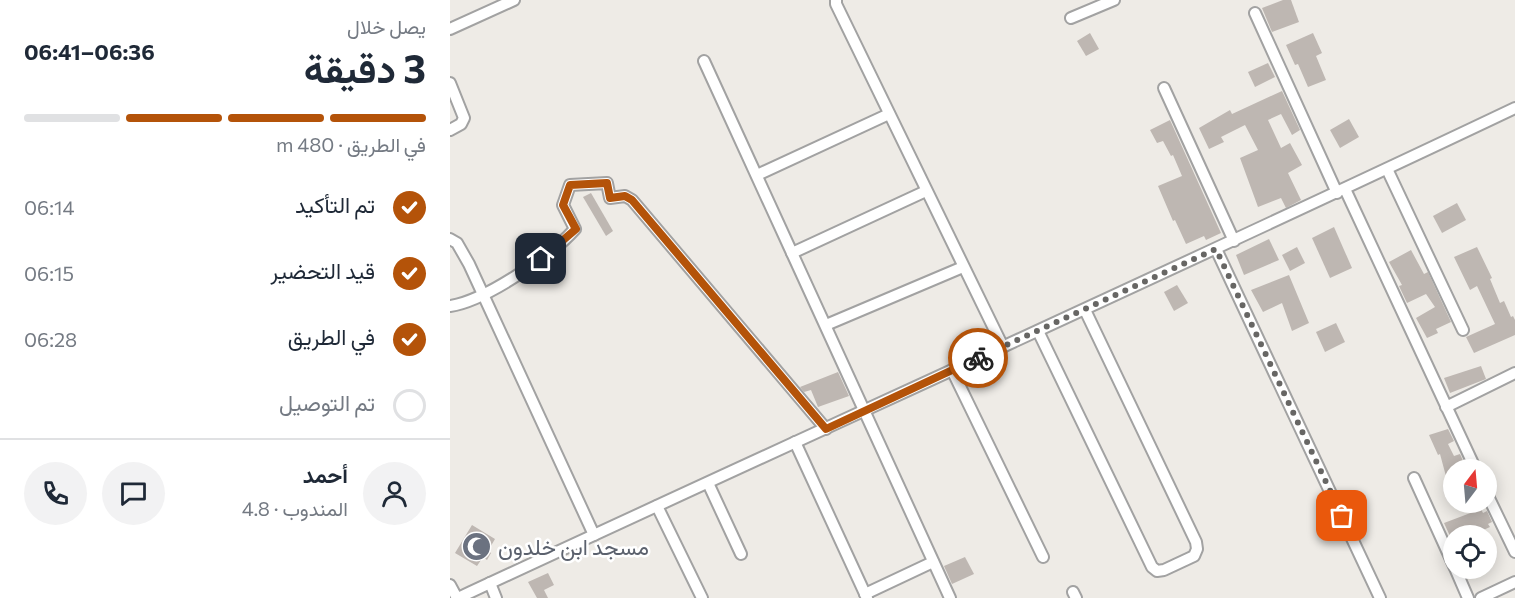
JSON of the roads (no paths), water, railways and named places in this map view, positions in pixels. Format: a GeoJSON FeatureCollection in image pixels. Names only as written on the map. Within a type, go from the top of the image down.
{"type":"FeatureCollection","features":[{"type":"Feature","properties":{"kind":"street"},"geometry":{"type":"LineString","coordinates":[[450,29],[514,0]]}},
{"type":"Feature","properties":{"kind":"street"},"geometry":{"type":"LineString","coordinates":[[836,0],[1003,347]]}},
{"type":"Feature","properties":{"kind":"street"},"geometry":{"type":"LineString","coordinates":[[1071,18],[1114,0]]}},
{"type":"Feature","properties":{"kind":"street"},"geometry":{"type":"LineString","coordinates":[[1255,13],[1471,459]]}},
{"type":"Feature","properties":{"kind":"street"},"geometry":{"type":"LineString","coordinates":[[704,61],[948,595],[936,598]]}},
{"type":"Feature","properties":{"kind":"street"},"geometry":{"type":"LineString","coordinates":[[450,82],[464,118],[461,124],[450,130]]}},
{"type":"Feature","properties":{"kind":"street"},"geometry":{"type":"LineString","coordinates":[[1164,88],[1234,241]]}},
{"type":"Feature","properties":{"kind":"street"},"geometry":{"type":"LineString","coordinates":[[450,585],[457,598],[1038,332],[1515,108]]}},
{"type":"Feature","properties":{"kind":"street"},"geometry":{"type":"LineString","coordinates":[[757,175],[889,114]]}},
{"type":"Feature","properties":{"kind":"street"},"geometry":{"type":"LineString","coordinates":[[1387,169],[1463,330]]}},
{"type":"Feature","properties":{"kind":"street"},"geometry":{"type":"LineString","coordinates":[[450,306],[483,294],[541,259],[576,229],[563,205],[570,185],[607,183],[610,198],[625,196],[632,200],[826,429]]}},
{"type":"Feature","properties":{"kind":"street"},"geometry":{"type":"LineString","coordinates":[[792,253],[926,191]]}},
{"type":"Feature","properties":{"kind":"street"},"geometry":{"type":"LineString","coordinates":[[450,239],[463,251],[594,535]]}},
{"type":"Feature","properties":{"kind":"street"},"geometry":{"type":"LineString","coordinates":[[1216,249],[1380,598]]}},
{"type":"Feature","properties":{"kind":"street"},"geometry":{"type":"LineString","coordinates":[[826,325],[963,267]]}},
{"type":"Feature","properties":{"kind":"street"},"geometry":{"type":"LineString","coordinates":[[1038,332],[1152,567],[1157,571],[1164,570],[1194,556],[1197,549],[1196,542],[1085,310]]}},
{"type":"Feature","properties":{"kind":"street"},"geometry":{"type":"LineString","coordinates":[[952,370],[1043,557]]}},
{"type":"Feature","properties":{"kind":"street"},"geometry":{"type":"LineString","coordinates":[[1446,407],[1515,373]]}},
{"type":"Feature","properties":{"kind":"street"},"geometry":{"type":"LineString","coordinates":[[795,442],[866,596],[933,562]]}},
{"type":"Feature","properties":{"kind":"street"},"geometry":{"type":"LineString","coordinates":[[1414,478],[1443,543]]}},
{"type":"Feature","properties":{"kind":"street"},"geometry":{"type":"LineString","coordinates":[[708,483],[741,554]]}},
{"type":"Feature","properties":{"kind":"street"},"geometry":{"type":"LineString","coordinates":[[657,506],[702,598]]}},
{"type":"Feature","properties":{"kind":"street"},"geometry":{"type":"LineString","coordinates":[[1496,513],[1515,552]]}},
{"type":"Feature","properties":{"kind":"street"},"geometry":{"type":"LineString","coordinates":[[1459,579],[1468,598]]}},
{"type":"Feature","properties":{"kind":"street"},"geometry":{"type":"LineString","coordinates":[[1481,598],[1515,582]]}},
{"type":"Feature","properties":{"kind":"street"},"geometry":{"type":"LineString","coordinates":[[489,583],[496,598]]}},
{"type":"Feature","properties":{"kind":"place","name":"مسجد ابن خلدون"},"geometry":{"type":"Point","coordinates":[477,547]}}]}
